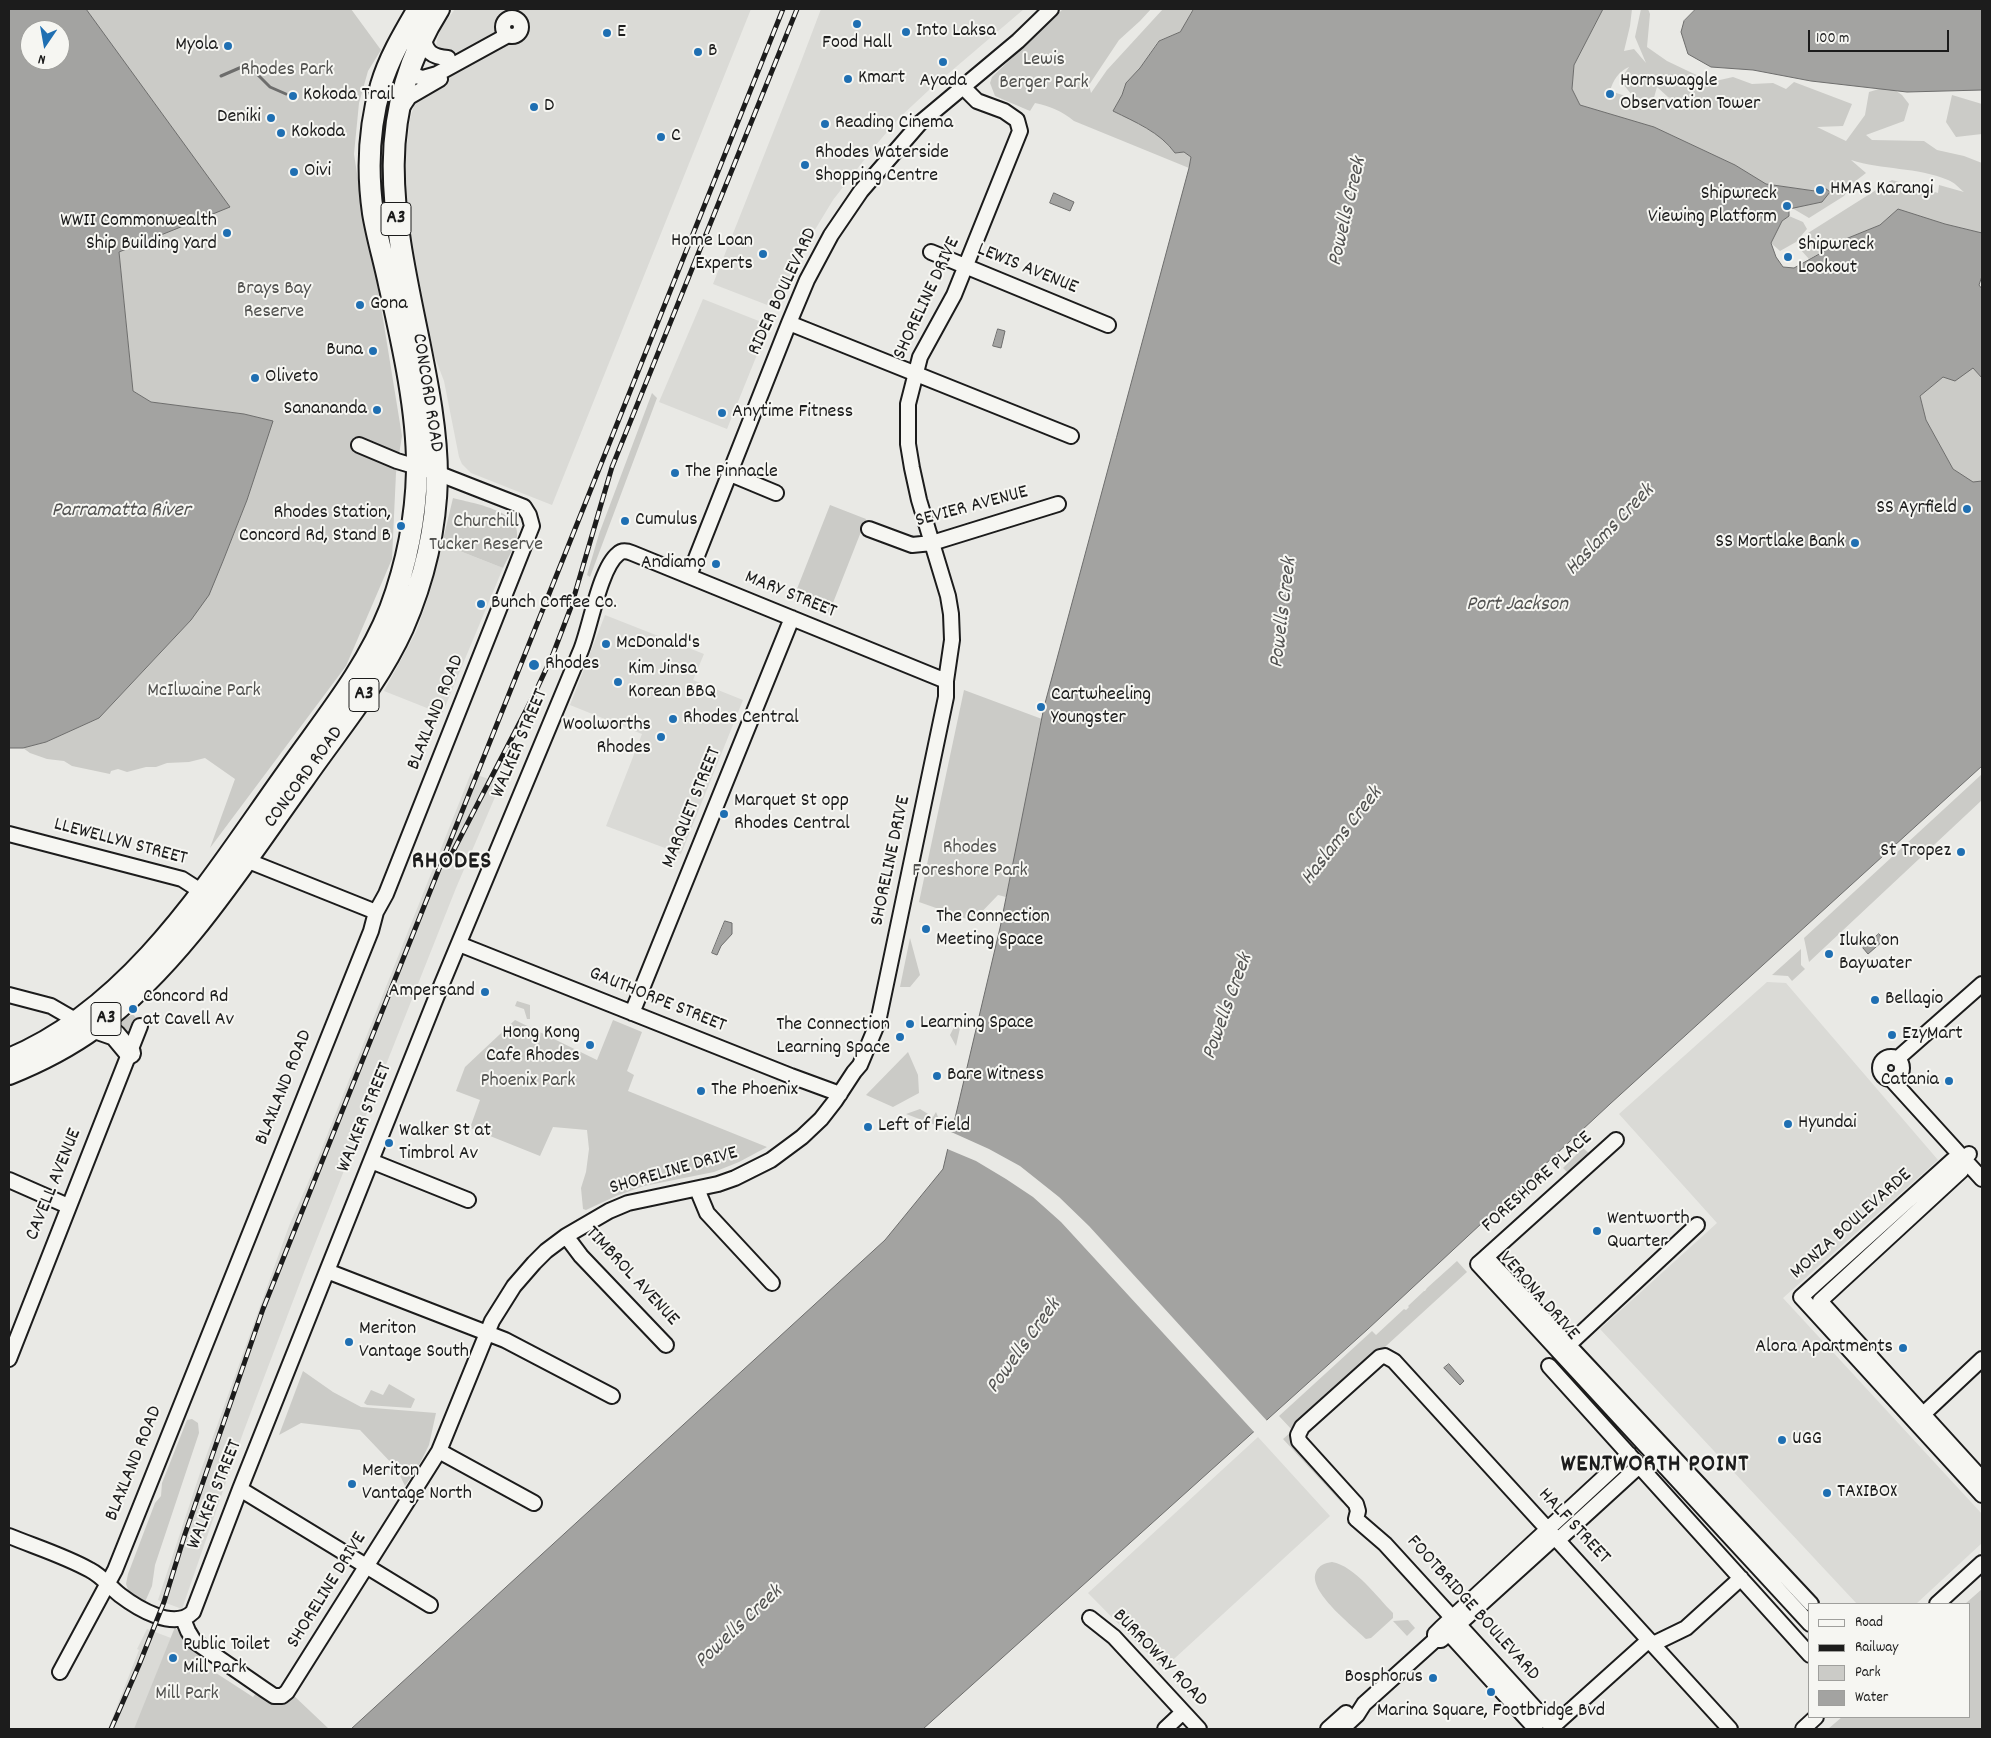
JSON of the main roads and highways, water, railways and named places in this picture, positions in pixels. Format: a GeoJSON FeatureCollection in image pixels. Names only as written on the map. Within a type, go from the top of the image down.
{"type":"FeatureCollection","features":[{"type":"Feature","properties":{"kind":"highway","name":"CONCORD ROAD"},"geometry":{"type":"LineString","coordinates":[[209,896],[358,672],[377,638],[389,610],[404,565],[416,491],[417,467],[408,384],[375,220],[370,184],[372,130],[381,86],[400,39],[418,9]]}},
{"type":"Feature","properties":{"kind":"highway","name":"CONCORD ROAD"},"geometry":{"type":"LineString","coordinates":[[9,1074],[58,1051],[86,1024],[112,993],[246,860],[364,694],[392,650],[416,594],[434,524],[437,473],[434,423],[395,215],[393,156],[399,112],[410,69],[424,36],[439,9]]}},
{"type":"Feature","properties":{"kind":"highway"},"geometry":{"type":"LineString","coordinates":[[391,59],[410,69]]}},
{"type":"Feature","properties":{"kind":"highway","name":"CONCORD ROAD"},"geometry":{"type":"LineString","coordinates":[[9,1059],[86,1024]]}},
{"type":"Feature","properties":{"kind":"highway"},"geometry":{"type":"LineString","coordinates":[[86,1024],[116,1035],[130,1053]]}},
{"type":"Feature","properties":{"kind":"water","name":"Parramatta River"},"geometry":{"type":"Polygon","coordinates":[[[9,9],[86,9],[230,207],[119,252],[133,391],[151,402],[244,414],[273,421],[247,500],[209,595],[191,620],[99,718],[46,742],[23,748],[9,748],[9,9]]]}},
{"type":"Feature","properties":{"kind":"water","name":"Port Jackson"},"geometry":{"type":"Polygon","coordinates":[[[1194,9],[1603,9],[1574,65],[1572,89],[1580,105],[1654,127],[1735,165],[1766,184],[1815,191],[1825,188],[1830,192],[1822,202],[1789,209],[1789,216],[1782,221],[1771,243],[1776,257],[1783,267],[1794,268],[1848,238],[1880,225],[1898,209],[1945,224],[1982,233],[1982,276],[1979,285],[1982,289],[1982,378],[1973,368],[1955,381],[1943,377],[1920,396],[1926,420],[1953,469],[1973,482],[1982,481],[1982,766],[1610,1104],[1368,1329],[923,1729],[351,1729],[885,1240],[943,1169],[1000,928],[1044,707],[1191,157],[1184,152],[1175,153],[1155,133],[1113,111],[1126,83],[1140,68],[1159,41],[1180,32],[1194,9]]]}},
{"type":"Feature","properties":{"kind":"water"},"geometry":{"type":"Polygon","coordinates":[[[1696,9],[1982,9],[1982,90],[1907,92],[1811,81],[1753,70],[1711,67],[1688,54],[1681,32],[1684,21],[1696,9]]]}},
{"type":"Feature","properties":{"kind":"water"},"geometry":{"type":"Polygon","coordinates":[[[1054,193],[1074,202],[1070,211],[1050,203],[1054,193]]]}},
{"type":"Feature","properties":{"kind":"water"},"geometry":{"type":"Polygon","coordinates":[[[998,329],[1005,331],[1001,348],[993,346],[998,329]]]}},
{"type":"Feature","properties":{"kind":"water"},"geometry":{"type":"Polygon","coordinates":[[[725,921],[732,923],[732,934],[721,946],[717,955],[712,953],[725,921]]]}},
{"type":"Feature","properties":{"kind":"water"},"geometry":{"type":"Polygon","coordinates":[[[1879,934],[1884,940],[1868,954],[1863,948],[1879,934]]]}},
{"type":"Feature","properties":{"kind":"water"},"geometry":{"type":"Polygon","coordinates":[[[1449,1364],[1464,1381],[1460,1385],[1444,1368],[1449,1364]]]}},
{"type":"Feature","properties":{"kind":"waterway"},"geometry":{"type":"LineString","coordinates":[[221,76],[244,66],[252,69],[270,87],[286,94]]}},
{"type":"Feature","properties":{"kind":"railway"},"geometry":{"type":"LineString","coordinates":[[111,1729],[164,1602],[185,1534],[263,1309],[783,9]]}},
{"type":"Feature","properties":{"kind":"railway"},"geometry":{"type":"LineString","coordinates":[[446,865],[535,693],[553,654],[571,607],[612,467],[797,9]]}},
{"type":"Feature","properties":{"kind":"place","name":"Food Hall"},"geometry":{"type":"Point","coordinates":[857,24]}},
{"type":"Feature","properties":{"kind":"place","name":"Into Laksa"},"geometry":{"type":"Point","coordinates":[906,32]}},
{"type":"Feature","properties":{"kind":"place","name":"E"},"geometry":{"type":"Point","coordinates":[607,33]}},
{"type":"Feature","properties":{"kind":"place","name":"Myola"},"geometry":{"type":"Point","coordinates":[228,46]}},
{"type":"Feature","properties":{"kind":"place","name":"B"},"geometry":{"type":"Point","coordinates":[698,52]}},
{"type":"Feature","properties":{"kind":"place","name":"Ayada"},"geometry":{"type":"Point","coordinates":[943,62]}},
{"type":"Feature","properties":{"kind":"place","name":"Kmart"},"geometry":{"type":"Point","coordinates":[848,79]}},
{"type":"Feature","properties":{"kind":"place","name":"Hornswaggle Observation Tower"},"geometry":{"type":"Point","coordinates":[1610,94]}},
{"type":"Feature","properties":{"kind":"place","name":"Kokoda Trail"},"geometry":{"type":"Point","coordinates":[293,96]}},
{"type":"Feature","properties":{"kind":"place","name":"D"},"geometry":{"type":"Point","coordinates":[534,107]}},
{"type":"Feature","properties":{"kind":"place","name":"Deniki"},"geometry":{"type":"Point","coordinates":[271,118]}},
{"type":"Feature","properties":{"kind":"place","name":"Reading Cinema"},"geometry":{"type":"Point","coordinates":[825,124]}},
{"type":"Feature","properties":{"kind":"place","name":"Kokoda"},"geometry":{"type":"Point","coordinates":[281,133]}},
{"type":"Feature","properties":{"kind":"place","name":"C"},"geometry":{"type":"Point","coordinates":[661,137]}},
{"type":"Feature","properties":{"kind":"place","name":"Rhodes Waterside Shopping Centre"},"geometry":{"type":"Point","coordinates":[805,165]}},
{"type":"Feature","properties":{"kind":"place","name":"Oivi"},"geometry":{"type":"Point","coordinates":[294,172]}},
{"type":"Feature","properties":{"kind":"place","name":"HMAS Karangi"},"geometry":{"type":"Point","coordinates":[1820,190]}},
{"type":"Feature","properties":{"kind":"place","name":"Shipwreck Viewing Platform"},"geometry":{"type":"Point","coordinates":[1787,206]}},
{"type":"Feature","properties":{"kind":"place","name":"WWII Commonwealth Ship Building Yard"},"geometry":{"type":"Point","coordinates":[227,233]}},
{"type":"Feature","properties":{"kind":"place","name":"Home Loan Experts"},"geometry":{"type":"Point","coordinates":[763,254]}},
{"type":"Feature","properties":{"kind":"place","name":"Shipwreck Lookout"},"geometry":{"type":"Point","coordinates":[1788,257]}},
{"type":"Feature","properties":{"kind":"place","name":"Gona"},"geometry":{"type":"Point","coordinates":[360,305]}},
{"type":"Feature","properties":{"kind":"place","name":"Buna"},"geometry":{"type":"Point","coordinates":[373,351]}},
{"type":"Feature","properties":{"kind":"place","name":"Oliveto"},"geometry":{"type":"Point","coordinates":[255,378]}},
{"type":"Feature","properties":{"kind":"place","name":"Sanananda"},"geometry":{"type":"Point","coordinates":[377,410]}},
{"type":"Feature","properties":{"kind":"place","name":"Anytime Fitness"},"geometry":{"type":"Point","coordinates":[722,413]}},
{"type":"Feature","properties":{"kind":"place","name":"The Pinnacle"},"geometry":{"type":"Point","coordinates":[675,473]}},
{"type":"Feature","properties":{"kind":"place","name":"SS Ayrfield"},"geometry":{"type":"Point","coordinates":[1967,509]}},
{"type":"Feature","properties":{"kind":"place","name":"Cumulus"},"geometry":{"type":"Point","coordinates":[625,521]}},
{"type":"Feature","properties":{"kind":"place","name":"Rhodes Station, Concord Rd, Stand B"},"geometry":{"type":"Point","coordinates":[401,526]}},
{"type":"Feature","properties":{"kind":"place","name":"SS Mortlake Bank"},"geometry":{"type":"Point","coordinates":[1855,543]}},
{"type":"Feature","properties":{"kind":"place","name":"Andiamo"},"geometry":{"type":"Point","coordinates":[716,564]}},
{"type":"Feature","properties":{"kind":"place","name":"Bunch Coffee Co."},"geometry":{"type":"Point","coordinates":[481,604]}},
{"type":"Feature","properties":{"kind":"place","name":"McDonald's"},"geometry":{"type":"Point","coordinates":[606,644]}},
{"type":"Feature","properties":{"kind":"place","name":"Rhodes"},"geometry":{"type":"Point","coordinates":[534,665]}},
{"type":"Feature","properties":{"kind":"place","name":"Kim Jinsa Korean BBQ"},"geometry":{"type":"Point","coordinates":[618,682]}},
{"type":"Feature","properties":{"kind":"place","name":"Cartwheeling Youngster"},"geometry":{"type":"Point","coordinates":[1041,707]}},
{"type":"Feature","properties":{"kind":"place","name":"Rhodes Central"},"geometry":{"type":"Point","coordinates":[673,719]}},
{"type":"Feature","properties":{"kind":"place","name":"Woolworths Rhodes"},"geometry":{"type":"Point","coordinates":[661,737]}},
{"type":"Feature","properties":{"kind":"place","name":"Marquet St opp Rhodes Central"},"geometry":{"type":"Point","coordinates":[724,814]}},
{"type":"Feature","properties":{"kind":"place","name":"St Tropez"},"geometry":{"type":"Point","coordinates":[1961,852]}},
{"type":"Feature","properties":{"kind":"place","name":"The Connection Meeting Space"},"geometry":{"type":"Point","coordinates":[926,929]}},
{"type":"Feature","properties":{"kind":"place","name":"Iluka on Baywater"},"geometry":{"type":"Point","coordinates":[1829,954]}},
{"type":"Feature","properties":{"kind":"place","name":"Ampersand"},"geometry":{"type":"Point","coordinates":[485,992]}},
{"type":"Feature","properties":{"kind":"place","name":"Bellagio"},"geometry":{"type":"Point","coordinates":[1875,1000]}},
{"type":"Feature","properties":{"kind":"place","name":"Concord Rd at Cavell Av"},"geometry":{"type":"Point","coordinates":[133,1009]}},
{"type":"Feature","properties":{"kind":"place","name":"Learning Space"},"geometry":{"type":"Point","coordinates":[910,1024]}},
{"type":"Feature","properties":{"kind":"place","name":"EzyMart"},"geometry":{"type":"Point","coordinates":[1892,1035]}},
{"type":"Feature","properties":{"kind":"place","name":"The Connection Learning Space"},"geometry":{"type":"Point","coordinates":[900,1037]}},
{"type":"Feature","properties":{"kind":"place","name":"Hong Kong Cafe Rhodes"},"geometry":{"type":"Point","coordinates":[590,1045]}},
{"type":"Feature","properties":{"kind":"place","name":"Bare Witness"},"geometry":{"type":"Point","coordinates":[937,1076]}},
{"type":"Feature","properties":{"kind":"place","name":"Catania"},"geometry":{"type":"Point","coordinates":[1949,1081]}},
{"type":"Feature","properties":{"kind":"place","name":"The Phoenix"},"geometry":{"type":"Point","coordinates":[701,1091]}},
{"type":"Feature","properties":{"kind":"place","name":"Hyundai"},"geometry":{"type":"Point","coordinates":[1788,1124]}},
{"type":"Feature","properties":{"kind":"place","name":"Left of Field"},"geometry":{"type":"Point","coordinates":[868,1127]}},
{"type":"Feature","properties":{"kind":"place","name":"Walker St at Timbrol Av"},"geometry":{"type":"Point","coordinates":[389,1143]}},
{"type":"Feature","properties":{"kind":"place","name":"Wentworth Quarter"},"geometry":{"type":"Point","coordinates":[1597,1231]}},
{"type":"Feature","properties":{"kind":"place","name":"Meriton Vantage South"},"geometry":{"type":"Point","coordinates":[349,1342]}},
{"type":"Feature","properties":{"kind":"place","name":"Alora Apartments"},"geometry":{"type":"Point","coordinates":[1903,1348]}},
{"type":"Feature","properties":{"kind":"place","name":"UGG"},"geometry":{"type":"Point","coordinates":[1782,1440]}},
{"type":"Feature","properties":{"kind":"place","name":"Meriton Vantage North"},"geometry":{"type":"Point","coordinates":[352,1484]}},
{"type":"Feature","properties":{"kind":"place","name":"TAXIBOX"},"geometry":{"type":"Point","coordinates":[1827,1493]}},
{"type":"Feature","properties":{"kind":"place","name":"Public Toilet Mill Park"},"geometry":{"type":"Point","coordinates":[173,1658]}},
{"type":"Feature","properties":{"kind":"place","name":"Bosphorus"},"geometry":{"type":"Point","coordinates":[1433,1678]}},
{"type":"Feature","properties":{"kind":"place","name":"Marina Square, Footbridge Bvd"},"geometry":{"type":"Point","coordinates":[1491,1692]}},
{"type":"Feature","properties":{"kind":"district","name":"RHODES"},"geometry":{"type":"Point","coordinates":[452,864]}},
{"type":"Feature","properties":{"kind":"district","name":"WENTWORTH POINT"},"geometry":{"type":"Point","coordinates":[1655,1467]}},
{"type":"Feature","properties":{"kind":"park label","name":"Rhodes Park"},"geometry":{"type":"Point","coordinates":[287,71]}},
{"type":"Feature","properties":{"kind":"park label","name":"Lewis Berger Park"},"geometry":{"type":"Point","coordinates":[1044,72]}},
{"type":"Feature","properties":{"kind":"park label","name":"Brays Bay Reserve"},"geometry":{"type":"Point","coordinates":[274,302]}},
{"type":"Feature","properties":{"kind":"park label","name":"Churchill Tucker Reserve"},"geometry":{"type":"Point","coordinates":[486,534]}},
{"type":"Feature","properties":{"kind":"park label","name":"McIlwaine Park"},"geometry":{"type":"Point","coordinates":[204,692]}},
{"type":"Feature","properties":{"kind":"park label","name":"Rhodes Foreshore Park"},"geometry":{"type":"Point","coordinates":[970,860]}},
{"type":"Feature","properties":{"kind":"park label","name":"Phoenix Park"},"geometry":{"type":"Point","coordinates":[528,1082]}},
{"type":"Feature","properties":{"kind":"park label","name":"Mill Park"},"geometry":{"type":"Point","coordinates":[187,1695]}},
{"type":"Feature","properties":{"kind":"water label","name":"Powells Creek"},"geometry":{"type":"Point","coordinates":[1349,212]}},
{"type":"Feature","properties":{"kind":"water label","name":"Haslams Creek"},"geometry":{"type":"Point","coordinates":[1611,531]}},
{"type":"Feature","properties":{"kind":"water label","name":"Powells Creek"},"geometry":{"type":"Point","coordinates":[1285,613]}},
{"type":"Feature","properties":{"kind":"water label","name":"Haslams Creek"},"geometry":{"type":"Point","coordinates":[1343,837]}},
{"type":"Feature","properties":{"kind":"water label","name":"Powells Creek"},"geometry":{"type":"Point","coordinates":[1229,1007]}},
{"type":"Feature","properties":{"kind":"water label","name":"Powells Creek"},"geometry":{"type":"Point","coordinates":[1025,1347]}},
{"type":"Feature","properties":{"kind":"water label","name":"Powells Creek"},"geometry":{"type":"Point","coordinates":[740,1628]}}]}
